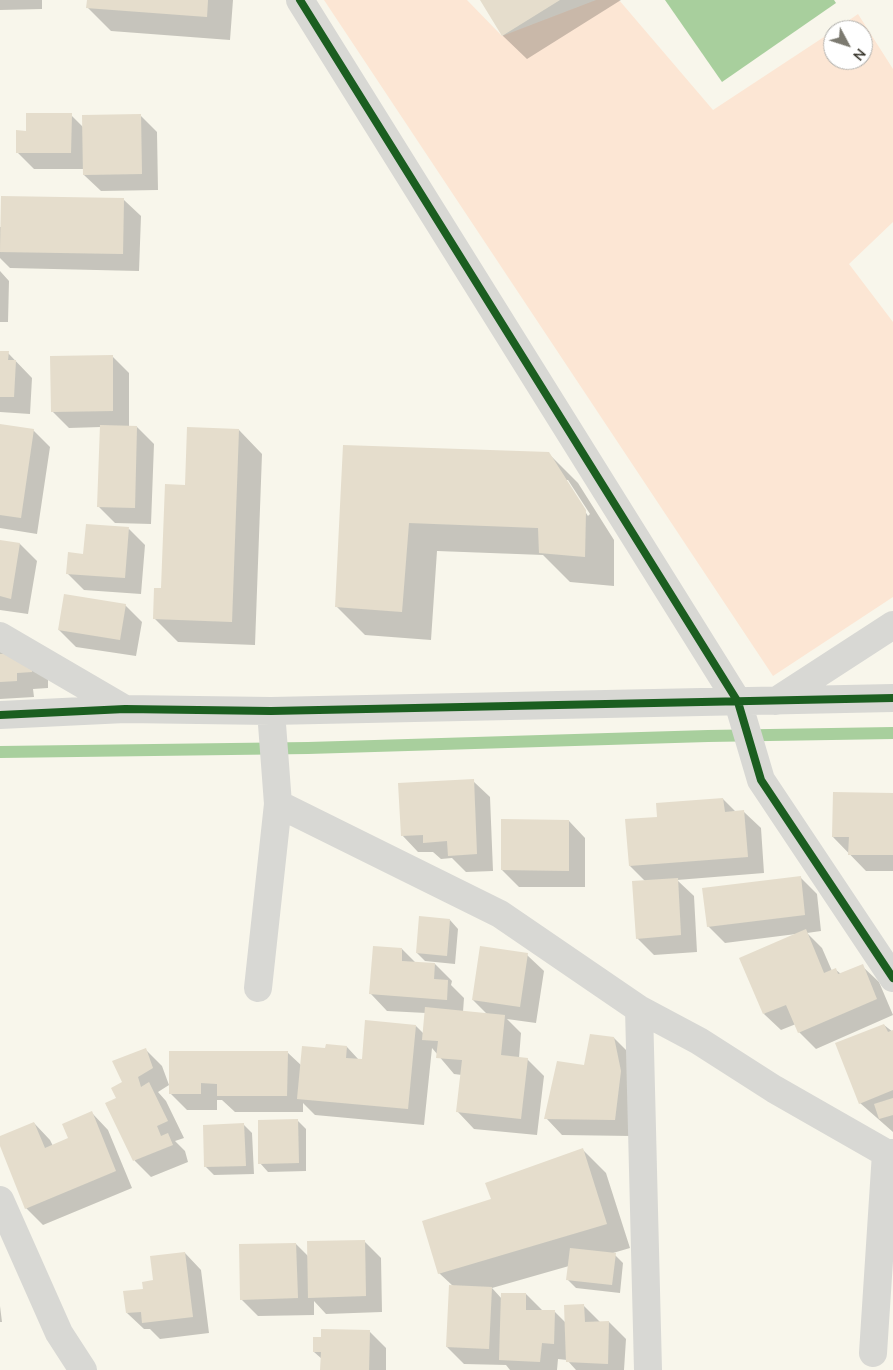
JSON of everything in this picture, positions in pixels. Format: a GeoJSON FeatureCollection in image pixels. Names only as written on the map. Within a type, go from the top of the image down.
{"type":"FeatureCollection","features":[{"type":"Feature","properties":{"kind":"street"},"geometry":{"type":"LineString","coordinates":[[300,0],[740,710],[761,780],[893,978]]}},
{"type":"Feature","properties":{"kind":"street"},"geometry":{"type":"LineString","coordinates":[[776,701],[893,625]]}},
{"type":"Feature","properties":{"kind":"street"},"geometry":{"type":"LineString","coordinates":[[0,636],[125,709]]}},
{"type":"Feature","properties":{"kind":"street"},"geometry":{"type":"LineString","coordinates":[[0,714],[125,709],[272,720],[740,710],[776,701],[893,698]]}},
{"type":"Feature","properties":{"kind":"street"},"geometry":{"type":"LineString","coordinates":[[258,988],[278,804],[272,720]]}},
{"type":"Feature","properties":{"kind":"street"},"geometry":{"type":"LineString","coordinates":[[278,804],[500,914],[639,1009],[699,1041],[774,1089],[889,1153],[873,1353]]}},
{"type":"Feature","properties":{"kind":"street"},"geometry":{"type":"LineString","coordinates":[[639,1009],[648,1370]]}},
{"type":"Feature","properties":{"kind":"street"},"geometry":{"type":"LineString","coordinates":[[0,1200],[59,1333],[83,1370]]}},
{"type":"Feature","properties":{"kind":"shaded area"},"geometry":{"type":"Polygon","coordinates":[[[324,0],[467,0],[502,36],[596,0],[619,0],[713,110],[823,38],[823,70],[873,70],[873,38],[893,69],[893,222],[849,264],[893,322],[893,597],[773,676],[324,0]]]}},
{"type":"Feature","properties":{"kind":"shaded area"},"geometry":{"type":"Polygon","coordinates":[[[665,0],[834,0],[836,3],[722,82],[665,0]]]}},
{"type":"Feature","properties":{"kind":"shaded area"},"geometry":{"type":"Polygon","coordinates":[[[858,14],[862,20],[849,20],[858,14]]]}},
{"type":"Feature","properties":{"kind":"building"},"geometry":{"type":"Polygon","coordinates":[[[87,0],[208,0],[207,17],[86,8],[87,0]]]}},
{"type":"Feature","properties":{"kind":"building"},"geometry":{"type":"Polygon","coordinates":[[[480,0],[560,0],[502,36],[480,0]]]}},
{"type":"Feature","properties":{"kind":"building"},"geometry":{"type":"Polygon","coordinates":[[[26,113],[72,113],[71,153],[16,153],[16,130],[26,131],[26,113]]]}},
{"type":"Feature","properties":{"kind":"building"},"geometry":{"type":"Polygon","coordinates":[[[141,114],[142,174],[83,175],[82,115],[141,114]]]}},
{"type":"Feature","properties":{"kind":"building"},"geometry":{"type":"Polygon","coordinates":[[[1,196],[124,198],[123,254],[0,252],[1,196]]]}},
{"type":"Feature","properties":{"kind":"building"},"geometry":{"type":"Polygon","coordinates":[[[0,351],[9,351],[8,360],[16,360],[14,397],[0,397],[0,351]]]}},
{"type":"Feature","properties":{"kind":"building"},"geometry":{"type":"Polygon","coordinates":[[[113,355],[113,411],[51,412],[50,356],[113,355]]]}},
{"type":"Feature","properties":{"kind":"building"},"geometry":{"type":"Polygon","coordinates":[[[0,424],[34,429],[21,518],[0,515],[0,424]]]}},
{"type":"Feature","properties":{"kind":"building"},"geometry":{"type":"Polygon","coordinates":[[[100,425],[137,426],[135,508],[97,507],[100,425]]]}},
{"type":"Feature","properties":{"kind":"building"},"geometry":{"type":"Polygon","coordinates":[[[187,427],[239,429],[232,622],[153,619],[154,588],[161,588],[165,484],[185,485],[187,427]]]}},
{"type":"Feature","properties":{"kind":"building"},"geometry":{"type":"Polygon","coordinates":[[[343,445],[549,452],[586,510],[585,557],[539,553],[538,528],[409,523],[402,612],[335,607],[343,445]]]}},
{"type":"Feature","properties":{"kind":"building"},"geometry":{"type":"Polygon","coordinates":[[[86,524],[129,527],[125,578],[66,574],[68,552],[83,554],[86,524]]]}},
{"type":"Feature","properties":{"kind":"building"},"geometry":{"type":"Polygon","coordinates":[[[0,540],[20,543],[11,599],[0,596],[0,540]]]}},
{"type":"Feature","properties":{"kind":"building"},"geometry":{"type":"Polygon","coordinates":[[[64,594],[126,604],[120,640],[58,630],[64,594]]]}},
{"type":"Feature","properties":{"kind":"building"},"geometry":{"type":"Polygon","coordinates":[[[32,653],[32,672],[17,673],[17,681],[0,682],[0,654],[32,653]]]}},
{"type":"Feature","properties":{"kind":"building"},"geometry":{"type":"Polygon","coordinates":[[[474,779],[477,854],[448,856],[447,841],[423,843],[423,835],[401,836],[398,783],[474,779]]]}},
{"type":"Feature","properties":{"kind":"building"},"geometry":{"type":"Polygon","coordinates":[[[833,792],[893,793],[893,855],[848,855],[849,837],[832,837],[833,792]]]}},
{"type":"Feature","properties":{"kind":"building"},"geometry":{"type":"Polygon","coordinates":[[[723,798],[725,812],[744,810],[748,857],[629,866],[625,819],[657,817],[656,803],[723,798]]]}},
{"type":"Feature","properties":{"kind":"building"},"geometry":{"type":"Polygon","coordinates":[[[501,819],[569,820],[569,871],[501,870],[501,819]]]}},
{"type":"Feature","properties":{"kind":"building"},"geometry":{"type":"Polygon","coordinates":[[[801,876],[805,915],[707,927],[702,888],[801,876]]]}},
{"type":"Feature","properties":{"kind":"building"},"geometry":{"type":"Polygon","coordinates":[[[678,878],[681,935],[636,939],[632,881],[678,878]]]}},
{"type":"Feature","properties":{"kind":"building"},"geometry":{"type":"Polygon","coordinates":[[[419,916],[450,919],[447,956],[416,953],[419,916]]]}},
{"type":"Feature","properties":{"kind":"building"},"geometry":{"type":"Polygon","coordinates":[[[806,929],[824,973],[836,968],[838,974],[863,964],[877,999],[798,1033],[786,1005],[763,1014],[739,958],[806,929]]]}},
{"type":"Feature","properties":{"kind":"building"},"geometry":{"type":"Polygon","coordinates":[[[373,946],[402,948],[402,961],[435,963],[434,979],[448,980],[447,1000],[369,994],[373,946]]]}},
{"type":"Feature","properties":{"kind":"building"},"geometry":{"type":"Polygon","coordinates":[[[480,946],[528,953],[520,1007],[472,1000],[480,946]]]}},
{"type":"Feature","properties":{"kind":"building"},"geometry":{"type":"Polygon","coordinates":[[[425,1007],[505,1015],[501,1055],[528,1058],[521,1119],[456,1112],[462,1060],[436,1058],[438,1041],[422,1040],[425,1007]]]}},
{"type":"Feature","properties":{"kind":"building"},"geometry":{"type":"Polygon","coordinates":[[[365,1020],[416,1025],[408,1109],[297,1099],[302,1046],[325,1048],[326,1044],[347,1046],[346,1058],[362,1059],[365,1020]]]}},
{"type":"Feature","properties":{"kind":"building"},"geometry":{"type":"Polygon","coordinates":[[[884,1024],[888,1032],[893,1030],[893,1090],[859,1104],[835,1043],[884,1024]]]}},
{"type":"Feature","properties":{"kind":"building"},"geometry":{"type":"Polygon","coordinates":[[[590,1034],[614,1037],[621,1071],[615,1120],[544,1119],[557,1061],[584,1065],[590,1034]]]}},
{"type":"Feature","properties":{"kind":"building"},"geometry":{"type":"Polygon","coordinates":[[[146,1048],[153,1068],[138,1077],[141,1087],[149,1082],[168,1121],[157,1126],[161,1136],[168,1133],[173,1145],[133,1161],[105,1103],[116,1098],[111,1088],[122,1082],[112,1061],[146,1048]]]}},
{"type":"Feature","properties":{"kind":"building"},"geometry":{"type":"Polygon","coordinates":[[[169,1051],[288,1051],[287,1096],[217,1096],[217,1084],[201,1083],[201,1094],[169,1094],[169,1051]]]}},
{"type":"Feature","properties":{"kind":"building"},"geometry":{"type":"Polygon","coordinates":[[[893,1098],[893,1115],[879,1119],[874,1104],[893,1098]]]}},
{"type":"Feature","properties":{"kind":"building"},"geometry":{"type":"Polygon","coordinates":[[[92,1111],[116,1171],[25,1209],[0,1146],[0,1136],[34,1122],[45,1148],[68,1138],[62,1124],[92,1111]]]}},
{"type":"Feature","properties":{"kind":"building"},"geometry":{"type":"Polygon","coordinates":[[[298,1119],[299,1163],[258,1164],[258,1120],[298,1119]]]}},
{"type":"Feature","properties":{"kind":"building"},"geometry":{"type":"Polygon","coordinates":[[[244,1123],[246,1166],[204,1167],[203,1125],[244,1123]]]}},
{"type":"Feature","properties":{"kind":"building"},"geometry":{"type":"Polygon","coordinates":[[[583,1148],[607,1224],[438,1274],[422,1221],[491,1199],[485,1183],[583,1148]]]}},
{"type":"Feature","properties":{"kind":"building"},"geometry":{"type":"Polygon","coordinates":[[[365,1240],[366,1296],[308,1298],[307,1241],[365,1240]]]}},
{"type":"Feature","properties":{"kind":"building"},"geometry":{"type":"Polygon","coordinates":[[[296,1243],[298,1298],[240,1300],[239,1244],[296,1243]]]}},
{"type":"Feature","properties":{"kind":"building"},"geometry":{"type":"Polygon","coordinates":[[[570,1248],[616,1253],[612,1285],[566,1280],[570,1248]]]}},
{"type":"Feature","properties":{"kind":"building"},"geometry":{"type":"Polygon","coordinates":[[[185,1252],[193,1317],[142,1323],[141,1312],[126,1313],[123,1291],[143,1289],[142,1282],[153,1280],[150,1256],[185,1252]]]}},
{"type":"Feature","properties":{"kind":"building"},"geometry":{"type":"Polygon","coordinates":[[[449,1285],[492,1287],[489,1349],[446,1347],[449,1285]]]}},
{"type":"Feature","properties":{"kind":"building"},"geometry":{"type":"Polygon","coordinates":[[[501,1293],[526,1293],[526,1310],[555,1310],[554,1344],[542,1343],[540,1362],[499,1360],[501,1293]]]}},
{"type":"Feature","properties":{"kind":"building"},"geometry":{"type":"Polygon","coordinates":[[[584,1304],[585,1322],[609,1321],[608,1364],[566,1362],[564,1305],[584,1304]]]}},
{"type":"Feature","properties":{"kind":"building"},"geometry":{"type":"Polygon","coordinates":[[[321,1329],[370,1330],[369,1370],[320,1370],[321,1352],[313,1352],[313,1337],[321,1337],[321,1329]]]}},
{"type":"Feature","properties":{"kind":"waterway"},"geometry":{"type":"LineString","coordinates":[[0,752],[308,748],[708,736],[893,733]]}},
{"type":"Feature","properties":{"kind":"cycle path"},"geometry":{"type":"LineString","coordinates":[[300,0],[738,702],[761,780],[893,978]]}},
{"type":"Feature","properties":{"kind":"cycle path"},"geometry":{"type":"LineString","coordinates":[[0,715],[125,709],[271,711],[893,698]]}}]}
